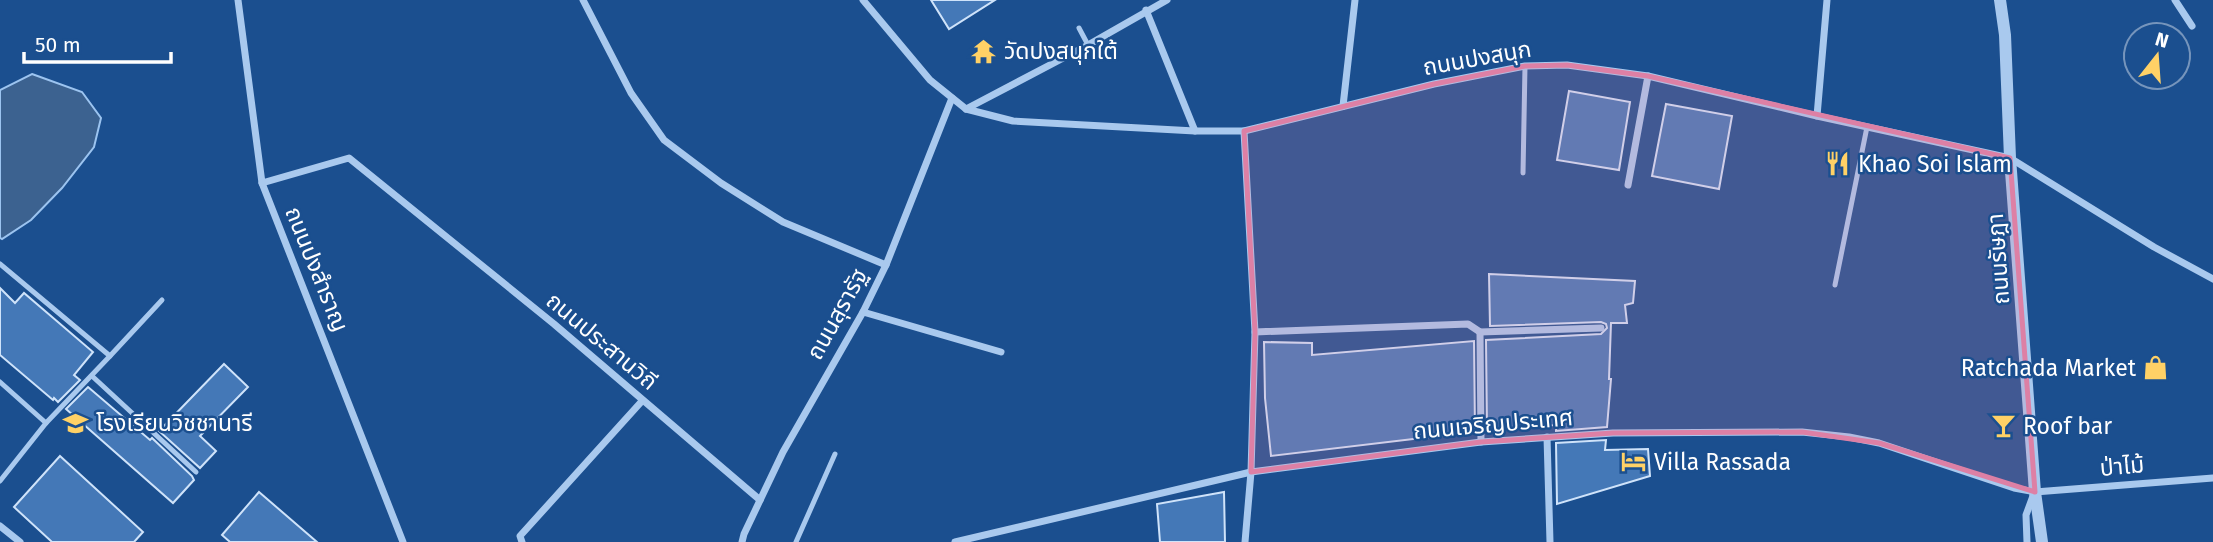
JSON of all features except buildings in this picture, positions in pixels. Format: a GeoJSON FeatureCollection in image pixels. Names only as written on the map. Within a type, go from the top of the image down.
{"type":"FeatureCollection","features":[{"type":"Feature","properties":{"kind":"street","name":"ถนนปงสำราญ"},"geometry":{"type":"LineString","coordinates":[[237,0],[262,183],[403,542]]}},
{"type":"Feature","properties":{"kind":"street"},"geometry":{"type":"LineString","coordinates":[[583,0],[631,93],[664,140],[721,183],[783,222],[887,265]]}},
{"type":"Feature","properties":{"kind":"street","name":"ถนนปงสนุก"},"geometry":{"type":"LineString","coordinates":[[863,0],[930,80],[952,98],[966,109],[1013,121],[1195,131],[1244,131],[1434,84],[1525,66],[1567,65],[1648,76],[2010,158],[2154,247],[2213,279]]}},
{"type":"Feature","properties":{"kind":"street"},"geometry":{"type":"LineString","coordinates":[[966,109],[1167,0]]}},
{"type":"Feature","properties":{"kind":"street"},"geometry":{"type":"LineString","coordinates":[[1343,106],[1355,0]]}},
{"type":"Feature","properties":{"kind":"street"},"geometry":{"type":"LineString","coordinates":[[1817,116],[1827,0]]}},
{"type":"Feature","properties":{"kind":"street","name":"ถนนรัษฎา"},"geometry":{"type":"LineString","coordinates":[[2000,0],[2005,34],[2010,158],[2035,492],[2042,542]]}},
{"type":"Feature","properties":{"kind":"street"},"geometry":{"type":"LineString","coordinates":[[2175,0],[2189,21]]}},
{"type":"Feature","properties":{"kind":"street"},"geometry":{"type":"LineString","coordinates":[[1146,10],[1195,131]]}},
{"type":"Feature","properties":{"kind":"street"},"geometry":{"type":"LineString","coordinates":[[1628,185],[1648,76]]}},
{"type":"Feature","properties":{"kind":"street","name":"ถนนสุรารัฐ"},"geometry":{"type":"LineString","coordinates":[[742,542],[783,452],[887,265],[952,98]]}},
{"type":"Feature","properties":{"kind":"street"},"geometry":{"type":"LineString","coordinates":[[1244,131],[1255,332],[1251,472],[1245,542]]}},
{"type":"Feature","properties":{"kind":"street","name":"ถนนประสานวิถี"},"geometry":{"type":"LineString","coordinates":[[262,183],[349,158],[554,324],[760,500]]}},
{"type":"Feature","properties":{"kind":"street"},"geometry":{"type":"LineString","coordinates":[[863,312],[1001,352]]}},
{"type":"Feature","properties":{"kind":"street"},"geometry":{"type":"LineString","coordinates":[[1255,332],[1468,324],[1480,332],[1601,328]]}},
{"type":"Feature","properties":{"kind":"street"},"geometry":{"type":"LineString","coordinates":[[1480,332],[1481,442]]}},
{"type":"Feature","properties":{"kind":"street"},"geometry":{"type":"LineString","coordinates":[[522,542],[520,536],[642,401]]}},
{"type":"Feature","properties":{"kind":"street","name":"ถนนเจริญประเทศ"},"geometry":{"type":"LineString","coordinates":[[955,542],[1251,472],[1481,442],[1613,433],[1802,432],[1837,436],[1880,443],[2014,488],[2035,492]]}},
{"type":"Feature","properties":{"kind":"street"},"geometry":{"type":"LineString","coordinates":[[1547,437],[1550,542]]}},
{"type":"Feature","properties":{"kind":"street","name":"ป่าไม้"},"geometry":{"type":"LineString","coordinates":[[2035,492],[2213,478]]}},
{"type":"Feature","properties":{"kind":"street"},"geometry":{"type":"LineString","coordinates":[[2027,542],[2026,515],[2035,492]]}},
{"type":"Feature","properties":{"kind":"street"},"geometry":{"type":"LineString","coordinates":[[0,526],[20,542]]}},
{"type":"Feature","properties":{"kind":"lane"},"geometry":{"type":"LineString","coordinates":[[1079,29],[1088,45]]}},
{"type":"Feature","properties":{"kind":"lane"},"geometry":{"type":"LineString","coordinates":[[1522,173],[1525,66]]}},
{"type":"Feature","properties":{"kind":"lane"},"geometry":{"type":"LineString","coordinates":[[1835,285],[1867,127]]}},
{"type":"Feature","properties":{"kind":"lane"},"geometry":{"type":"LineString","coordinates":[[0,264],[110,356]]}},
{"type":"Feature","properties":{"kind":"lane"},"geometry":{"type":"LineString","coordinates":[[0,481],[46,424],[162,300]]}},
{"type":"Feature","properties":{"kind":"lane"},"geometry":{"type":"LineString","coordinates":[[92,376],[196,471]]}},
{"type":"Feature","properties":{"kind":"lane"},"geometry":{"type":"LineString","coordinates":[[0,382],[46,424]]}},
{"type":"Feature","properties":{"kind":"lane"},"geometry":{"type":"LineString","coordinates":[[796,542],[835,454]]}},
{"type":"Feature","properties":{"kind":"highlighted area"},"geometry":{"type":"Polygon","coordinates":[[[1567,65],[1648,76],[2010,158],[2035,492],[1879,443],[1802,432],[1613,433],[1481,442],[1251,472],[1255,332],[1244,131],[1434,84],[1525,66],[1567,65]]]}},
{"type":"Feature","properties":{"kind":"water"},"geometry":{"type":"Polygon","coordinates":[[[32,74],[82,92],[101,118],[94,147],[62,188],[31,220],[2,239],[0,90],[32,74]]]}},
{"type":"Feature","properties":{"kind":"place","name":"วัดปงสนุกใต้"},"geometry":{"type":"Point","coordinates":[984,51]}},
{"type":"Feature","properties":{"kind":"place","name":"Khao Soi Islam"},"geometry":{"type":"Point","coordinates":[1838,164]}},
{"type":"Feature","properties":{"kind":"place","name":"Ratchada Market"},"geometry":{"type":"Point","coordinates":[2156,368]}},
{"type":"Feature","properties":{"kind":"place","name":"โรงเรียนวิชชานารี"},"geometry":{"type":"Point","coordinates":[76,423]}},
{"type":"Feature","properties":{"kind":"place","name":"Roof bar"},"geometry":{"type":"Point","coordinates":[2003,426]}},
{"type":"Feature","properties":{"kind":"place","name":"Villa Rassada"},"geometry":{"type":"Point","coordinates":[1634,462]}}]}
